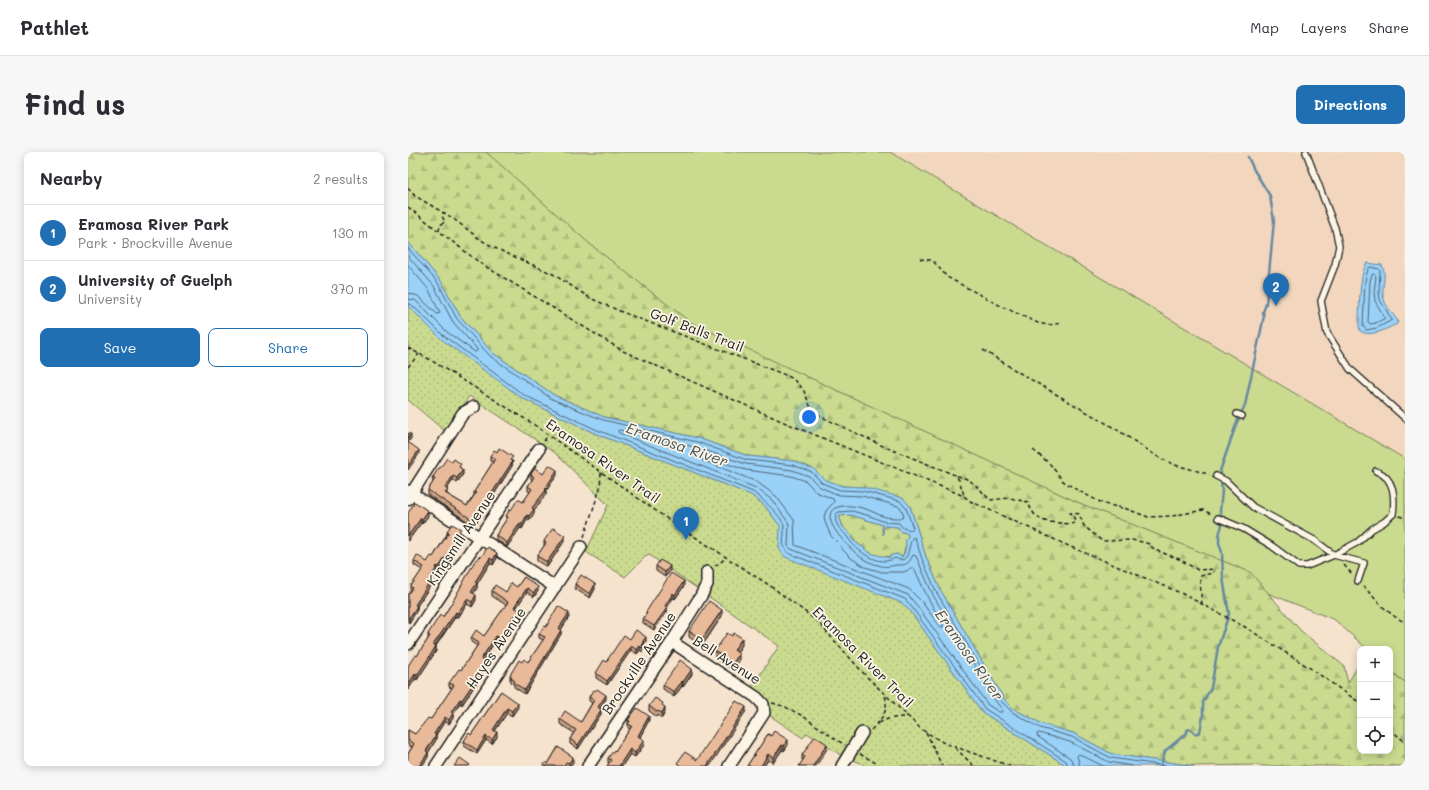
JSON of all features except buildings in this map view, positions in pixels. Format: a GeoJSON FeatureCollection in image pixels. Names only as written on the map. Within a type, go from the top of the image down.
{"type":"FeatureCollection","features":[{"type":"Feature","properties":{"kind":"street"},"geometry":{"type":"LineString","coordinates":[[474,407],[463,414],[409,495],[555,587]]}},
{"type":"Feature","properties":{"kind":"street","name":"Kingsmill Avenue"},"geometry":{"type":"LineString","coordinates":[[408,644],[539,449]]}},
{"type":"Feature","properties":{"kind":"street","name":"Hayes Avenue"},"geometry":{"type":"LineString","coordinates":[[436,766],[581,547]]}},
{"type":"Feature","properties":{"kind":"street","name":"Brockville Avenue"},"geometry":{"type":"LineString","coordinates":[[588,766],[672,642],[701,596],[707,584],[707,572]]}},
{"type":"Feature","properties":{"kind":"street","name":"Bell Avenue"},"geometry":{"type":"LineString","coordinates":[[672,642],[756,696],[763,704]]}},
{"type":"Feature","properties":{"kind":"street"},"geometry":{"type":"LineString","coordinates":[[729,766],[764,713],[763,704]]}},
{"type":"Feature","properties":{"kind":"street"},"geometry":{"type":"LineString","coordinates":[[842,766],[862,733]]}},
{"type":"Feature","properties":{"kind":"lane"},"geometry":{"type":"LineString","coordinates":[[1306,152],[1335,228],[1339,246],[1335,265],[1322,301],[1326,333],[1350,369],[1405,418]]}},
{"type":"Feature","properties":{"kind":"lane"},"geometry":{"type":"LineString","coordinates":[[1218,518],[1244,529],[1272,546],[1299,566],[1307,566],[1334,555],[1358,542],[1372,529],[1384,522],[1393,514],[1395,502],[1391,482],[1381,472],[1376,471]]}},
{"type":"Feature","properties":{"kind":"lane"},"geometry":{"type":"LineString","coordinates":[[1216,476],[1230,485],[1252,507],[1314,540],[1334,555],[1364,563],[1358,580]]}},
{"type":"Feature","properties":{"kind":"path","name":"Golf Balls Trail"},"geometry":{"type":"LineString","coordinates":[[408,188],[415,196],[443,213],[481,240],[497,249],[553,274],[590,298],[622,312],[788,376],[803,390],[811,408],[822,417],[885,447],[965,478],[975,484],[990,500],[1010,498],[1028,502],[1033,513],[1041,520],[1069,525],[1075,523],[1074,517],[1070,513],[1074,512],[1079,514],[1084,526],[1102,541],[1132,540],[1143,542],[1149,544],[1155,550],[1198,570],[1215,569],[1212,574],[1201,576],[1202,605]]}},
{"type":"Feature","properties":{"kind":"path"},"geometry":{"type":"LineString","coordinates":[[408,207],[480,263],[623,352],[786,423],[964,496],[971,502],[1071,547],[1183,594],[1223,615],[1310,668],[1357,701]]}},
{"type":"Feature","properties":{"kind":"path"},"geometry":{"type":"LineString","coordinates":[[439,231],[440,225],[445,222],[442,216],[443,213]]}},
{"type":"Feature","properties":{"kind":"path"},"geometry":{"type":"LineString","coordinates":[[920,258],[934,262],[947,277],[1001,306],[1038,323],[1048,325],[1062,323]]}},
{"type":"Feature","properties":{"kind":"path","name":"Eramosa River Trail"},"geometry":{"type":"LineString","coordinates":[[408,348],[530,422],[669,520],[772,587],[816,620],[867,678],[926,732],[944,743],[1010,766]]}},
{"type":"Feature","properties":{"kind":"path"},"geometry":{"type":"LineString","coordinates":[[983,350],[1116,429],[1158,457],[1175,465],[1216,476]]}},
{"type":"Feature","properties":{"kind":"path"},"geometry":{"type":"LineString","coordinates":[[408,367],[419,354]]}},
{"type":"Feature","properties":{"kind":"path"},"geometry":{"type":"LineString","coordinates":[[1033,450],[1050,464],[1063,481],[1104,504],[1127,508],[1148,517],[1172,516],[1203,510],[1218,518]]}},
{"type":"Feature","properties":{"kind":"path"},"geometry":{"type":"LineString","coordinates":[[581,547],[600,488],[601,472]]}},
{"type":"Feature","properties":{"kind":"path"},"geometry":{"type":"LineString","coordinates":[[957,476],[964,496]]}},
{"type":"Feature","properties":{"kind":"path"},"geometry":{"type":"LineString","coordinates":[[1334,555],[1387,610],[1397,619],[1405,622]]}},
{"type":"Feature","properties":{"kind":"path"},"geometry":{"type":"LineString","coordinates":[[707,572],[726,557]]}},
{"type":"Feature","properties":{"kind":"path"},"geometry":{"type":"LineString","coordinates":[[879,723],[887,704],[885,695]]}},
{"type":"Feature","properties":{"kind":"path"},"geometry":{"type":"LineString","coordinates":[[763,704],[772,702],[782,705],[804,717],[831,737],[881,766]]}},
{"type":"Feature","properties":{"kind":"path"},"geometry":{"type":"LineString","coordinates":[[862,733],[868,732],[879,723],[888,719],[907,716]]}},
{"type":"Feature","properties":{"kind":"path"},"geometry":{"type":"LineString","coordinates":[[1393,731],[1405,742]]}},
{"type":"Feature","properties":{"kind":"path"},"geometry":{"type":"LineString","coordinates":[[926,732],[942,766]]}},
{"type":"Feature","properties":{"kind":"path"},"geometry":{"type":"LineString","coordinates":[[954,747],[974,766]]}},
{"type":"Feature","properties":{"kind":"shaded area"},"geometry":{"type":"Polygon","coordinates":[[[890,152],[1405,152],[1405,459],[890,152]]]}},
{"type":"Feature","properties":{"kind":"green space"},"geometry":{"type":"Polygon","coordinates":[[[408,152],[486,152],[591,245],[690,322],[1077,502],[1250,572],[1301,631],[1344,666],[1348,683],[1357,667],[1357,754],[1393,754],[1393,674],[1405,682],[1405,766],[1194,766],[1112,754],[1073,733],[1042,724],[1014,709],[1004,699],[941,591],[926,557],[910,506],[863,487],[842,486],[824,479],[814,469],[794,461],[748,456],[698,438],[604,417],[554,395],[493,353],[460,316],[441,281],[408,242],[408,152]]]}},
{"type":"Feature","properties":{"kind":"green space"},"geometry":{"type":"Polygon","coordinates":[[[481,152],[890,152],[1405,459],[1405,683],[1393,673],[1393,646],[1364,646],[1335,620],[1238,581],[602,303],[481,152]]]}},
{"type":"Feature","properties":{"kind":"green space"},"geometry":{"type":"Polygon","coordinates":[[[408,298],[522,398],[594,433],[751,495],[765,506],[780,526],[888,598],[902,602],[911,612],[982,712],[1067,766],[865,766],[842,756],[807,733],[803,738],[769,715],[767,701],[763,695],[751,688],[779,646],[648,554],[625,577],[586,552],[608,505],[554,452],[469,396],[447,433],[408,400],[408,298]]]}},
{"type":"Feature","properties":{"kind":"green space"},"geometry":{"type":"Polygon","coordinates":[[[851,515],[883,525],[883,532],[885,526],[898,527],[900,531],[908,534],[902,557],[897,554],[884,557],[875,555],[853,540],[852,536],[843,527],[839,516],[851,515]]]}},
{"type":"Feature","properties":{"kind":"water","name":"Eramosa River"},"geometry":{"type":"Polygon","coordinates":[[[408,242],[441,281],[460,316],[493,353],[554,395],[604,417],[698,438],[748,456],[794,461],[814,469],[824,479],[842,486],[863,487],[903,498],[910,506],[926,557],[941,591],[1004,699],[1014,709],[1042,724],[1073,733],[1112,754],[1194,766],[1067,766],[982,712],[911,612],[902,603],[785,557],[779,549],[780,526],[765,506],[751,495],[594,433],[522,398],[441,339],[408,306],[408,242]],[[851,515],[839,516],[843,527],[852,536],[853,540],[868,552],[890,558],[891,555],[897,554],[902,557],[906,544],[905,540],[908,537],[908,534],[900,531],[898,527],[885,526],[883,529],[883,535],[882,529],[883,525],[851,515]]]}},
{"type":"Feature","properties":{"kind":"water"},"geometry":{"type":"Polygon","coordinates":[[[1367,263],[1382,265],[1384,269],[1384,299],[1388,308],[1398,321],[1397,324],[1369,334],[1360,331],[1359,327],[1359,303],[1362,275],[1367,263]]]}},
{"type":"Feature","properties":{"kind":"waterway"},"geometry":{"type":"LineString","coordinates":[[1161,766],[1165,751],[1187,733],[1187,730],[1191,729],[1195,734],[1200,732],[1203,716],[1203,702],[1211,688],[1218,647],[1229,614],[1223,578],[1222,552],[1219,543],[1219,535],[1222,525],[1220,511],[1222,491],[1220,471],[1237,422],[1245,405],[1264,316],[1263,312],[1266,304],[1274,221],[1270,196],[1248,157]]}},
{"type":"Feature","properties":{"kind":"place","name":"University of Guelph"},"geometry":{"type":"Point","coordinates":[1276,306]}},
{"type":"Feature","properties":{"kind":"place","name":"Eramosa River Park"},"geometry":{"type":"Point","coordinates":[686,540]}}]}
